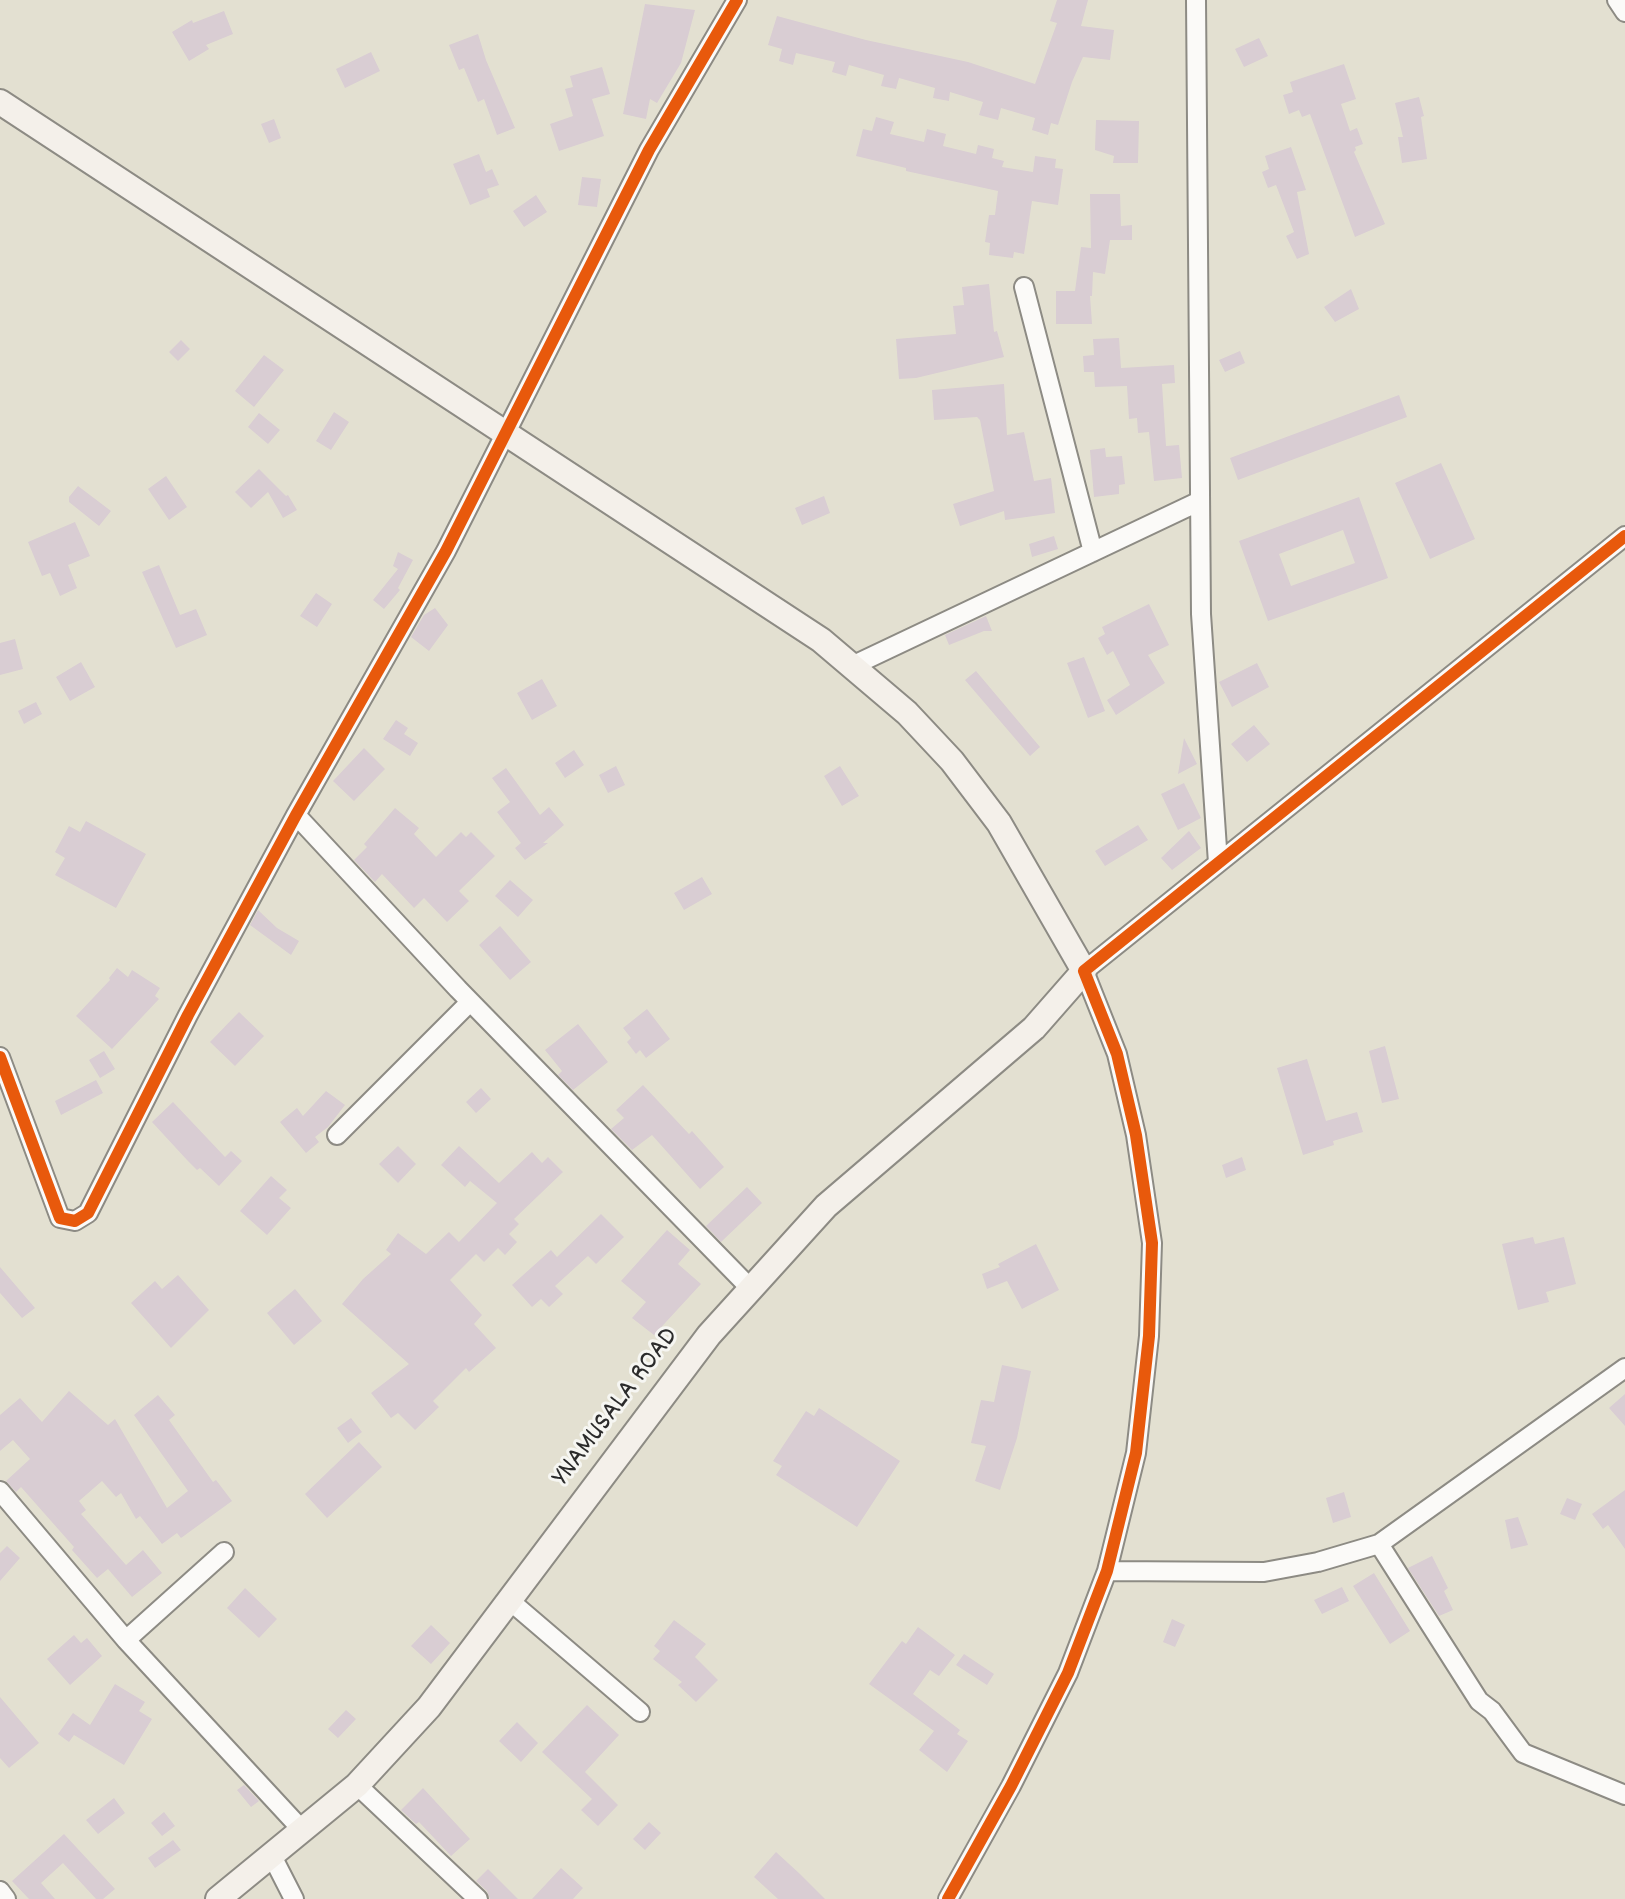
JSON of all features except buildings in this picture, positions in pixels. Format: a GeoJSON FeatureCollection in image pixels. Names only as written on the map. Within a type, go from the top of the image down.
{"type":"FeatureCollection","features":[{"type":"Feature","properties":{"kind":"main road"},"geometry":{"type":"LineString","coordinates":[[0,102],[821,640],[907,713],[952,761],[990,811],[1084,971]]}},
{"type":"Feature","properties":{"kind":"main road","name":"YNAMUSALA ROAD"},"geometry":{"type":"LineString","coordinates":[[218,1899],[357,1785],[429,1707],[709,1335],[826,1206],[1034,1028],[1084,971]]}},
{"type":"Feature","properties":{"kind":"street"},"geometry":{"type":"LineString","coordinates":[[0,1057],[60,1218],[75,1221],[88,1213],[188,1015],[296,815],[446,551],[649,150],[737,0]]}},
{"type":"Feature","properties":{"kind":"street"},"geometry":{"type":"LineString","coordinates":[[1196,0],[1201,614],[1218,863]]}},
{"type":"Feature","properties":{"kind":"street"},"geometry":{"type":"LineString","coordinates":[[1617,0],[1625,12]]}},
{"type":"Feature","properties":{"kind":"street"},"geometry":{"type":"LineString","coordinates":[[1024,287],[1093,552]]}},
{"type":"Feature","properties":{"kind":"street"},"geometry":{"type":"LineString","coordinates":[[852,666],[1200,501]]}},
{"type":"Feature","properties":{"kind":"street"},"geometry":{"type":"LineString","coordinates":[[948,1899],[1011,1786],[1068,1673],[1107,1571],[1136,1453],[1149,1336],[1152,1243],[1136,1135],[1117,1054],[1084,971],[1625,536]]}},
{"type":"Feature","properties":{"kind":"street"},"geometry":{"type":"LineString","coordinates":[[296,815],[470,1002],[750,1288]]}},
{"type":"Feature","properties":{"kind":"street"},"geometry":{"type":"LineString","coordinates":[[337,1135],[470,1002]]}},
{"type":"Feature","properties":{"kind":"street"},"geometry":{"type":"LineString","coordinates":[[1107,1571],[1264,1572],[1318,1562],[1379,1544],[1625,1368]]}},
{"type":"Feature","properties":{"kind":"street"},"geometry":{"type":"LineString","coordinates":[[0,1491],[126,1640],[303,1831]]}},
{"type":"Feature","properties":{"kind":"street"},"geometry":{"type":"LineString","coordinates":[[1379,1544],[1479,1701],[1492,1711],[1523,1753],[1625,1795]]}},
{"type":"Feature","properties":{"kind":"street"},"geometry":{"type":"LineString","coordinates":[[126,1640],[224,1552]]}},
{"type":"Feature","properties":{"kind":"street"},"geometry":{"type":"LineString","coordinates":[[509,1600],[640,1712]]}},
{"type":"Feature","properties":{"kind":"street"},"geometry":{"type":"LineString","coordinates":[[357,1785],[478,1899]]}},
{"type":"Feature","properties":{"kind":"street"},"geometry":{"type":"LineString","coordinates":[[272,1856],[294,1899]]}},
{"type":"Feature","properties":{"kind":"street"},"geometry":{"type":"LineString","coordinates":[[0,1891],[6,1899]]}},
{"type":"Feature","properties":{"kind":"cycle path"},"geometry":{"type":"LineString","coordinates":[[0,1057],[60,1218],[75,1221],[88,1213],[188,1015],[296,815],[446,551],[649,150],[737,0]]}},
{"type":"Feature","properties":{"kind":"cycle path"},"geometry":{"type":"LineString","coordinates":[[948,1899],[1011,1786],[1068,1673],[1107,1571],[1136,1453],[1149,1336],[1152,1243],[1136,1135],[1117,1054],[1084,971],[1625,536]]}}]}
